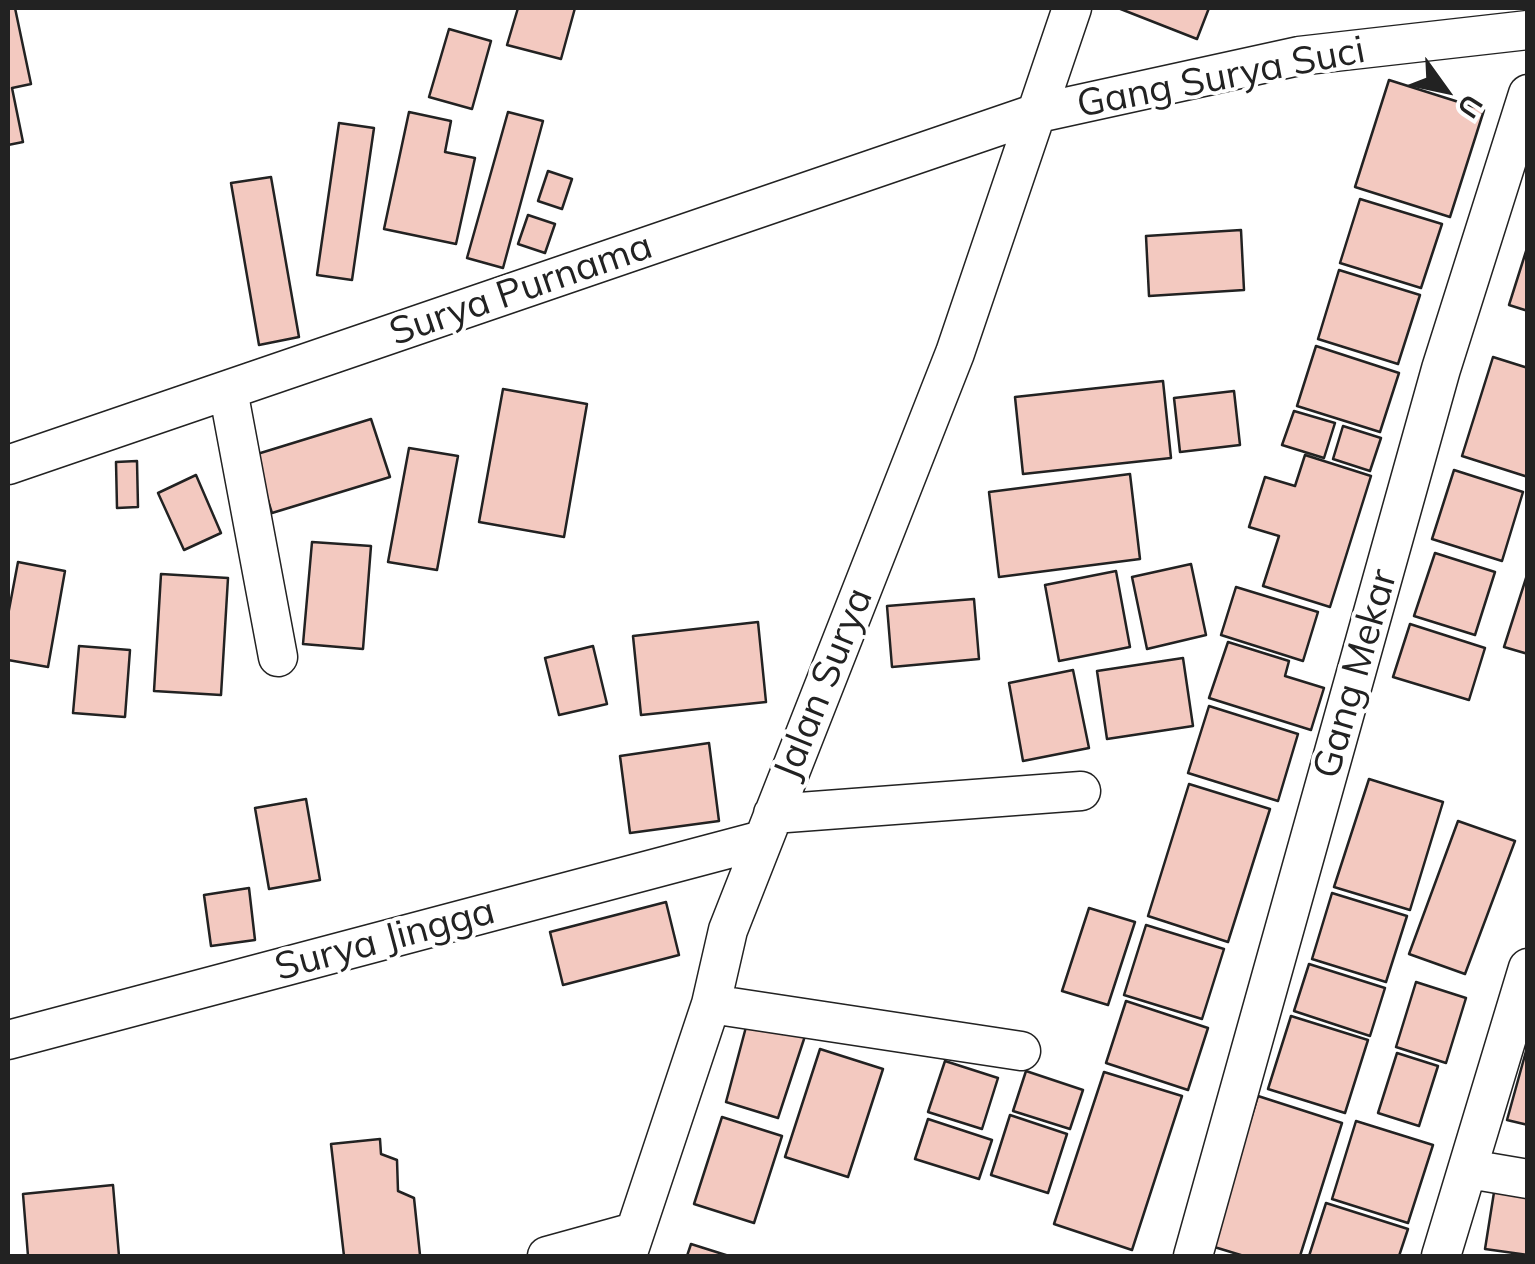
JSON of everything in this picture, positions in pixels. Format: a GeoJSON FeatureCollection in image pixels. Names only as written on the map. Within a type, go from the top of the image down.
{"type":"FeatureCollection","features":[{"type":"Feature","properties":{"kind":"street","name":"Jalan Surya"},"geometry":{"type":"LineString","coordinates":[[631,1244],[712,1004],[728,930],[955,352],[1072,8]]}},
{"type":"Feature","properties":{"kind":"street","name":"Gang Surya Suci"},"geometry":{"type":"LineString","coordinates":[[1034,114],[1299,56],[1528,30]]}},
{"type":"Feature","properties":{"kind":"street","name":"Gang Mekar"},"geometry":{"type":"LineString","coordinates":[[1193,1256],[1436,388],[1528,94]]}},
{"type":"Feature","properties":{"kind":"street","name":"Surya Purnama"},"geometry":{"type":"LineString","coordinates":[[8,465],[1034,114]]}},
{"type":"Feature","properties":{"kind":"street"},"geometry":{"type":"LineString","coordinates":[[228,390],[278,656]]}},
{"type":"Feature","properties":{"kind":"street","name":"Surya Jingga"},"geometry":{"type":"LineString","coordinates":[[8,1040],[768,827],[1081,791]]}},
{"type":"Feature","properties":{"kind":"street"},"geometry":{"type":"LineString","coordinates":[[1441,1256],[1528,968]]}},
{"type":"Feature","properties":{"kind":"street"},"geometry":{"type":"LineString","coordinates":[[712,1004],[1021,1051]]}},
{"type":"Feature","properties":{"kind":"street"},"geometry":{"type":"LineString","coordinates":[[1469,1169],[1528,1179]]}},
{"type":"Feature","properties":{"kind":"street"},"geometry":{"type":"LineString","coordinates":[[547,1256],[631,1244]]}},
{"type":"Feature","properties":{"kind":"building"},"geometry":{"type":"Polygon","coordinates":[[[8,8],[15,8],[31,84],[12,88],[23,142],[8,145],[8,8]]]}},
{"type":"Feature","properties":{"kind":"building"},"geometry":{"type":"Polygon","coordinates":[[[518,8],[575,8],[561,59],[507,45],[518,8]]]}},
{"type":"Feature","properties":{"kind":"building"},"geometry":{"type":"Polygon","coordinates":[[[1118,8],[1209,8],[1197,39],[1118,8]]]}},
{"type":"Feature","properties":{"kind":"building"},"geometry":{"type":"Polygon","coordinates":[[[449,29],[491,41],[472,109],[429,97],[449,29]]]}},
{"type":"Feature","properties":{"kind":"building"},"geometry":{"type":"Polygon","coordinates":[[[1389,80],[1484,110],[1450,217],[1355,187],[1389,80]]]}},
{"type":"Feature","properties":{"kind":"building"},"geometry":{"type":"Polygon","coordinates":[[[409,112],[451,121],[445,152],[475,158],[456,244],[384,229],[409,112]]]}},
{"type":"Feature","properties":{"kind":"building"},"geometry":{"type":"Polygon","coordinates":[[[508,112],[543,121],[503,268],[467,258],[508,112]]]}},
{"type":"Feature","properties":{"kind":"building"},"geometry":{"type":"Polygon","coordinates":[[[339,123],[374,128],[352,280],[317,275],[339,123]]]}},
{"type":"Feature","properties":{"kind":"building"},"geometry":{"type":"Polygon","coordinates":[[[548,171],[572,179],[562,209],[538,201],[548,171]]]}},
{"type":"Feature","properties":{"kind":"building"},"geometry":{"type":"Polygon","coordinates":[[[271,177],[299,337],[259,345],[231,183],[271,177]]]}},
{"type":"Feature","properties":{"kind":"building"},"geometry":{"type":"Polygon","coordinates":[[[1360,199],[1442,224],[1421,288],[1340,263],[1360,199]]]}},
{"type":"Feature","properties":{"kind":"building"},"geometry":{"type":"Polygon","coordinates":[[[528,215],[555,224],[545,253],[518,244],[528,215]]]}},
{"type":"Feature","properties":{"kind":"building"},"geometry":{"type":"Polygon","coordinates":[[[1241,230],[1244,290],[1149,296],[1146,236],[1241,230]]]}},
{"type":"Feature","properties":{"kind":"building"},"geometry":{"type":"Polygon","coordinates":[[[1528,245],[1528,311],[1509,305],[1528,245]]]}},
{"type":"Feature","properties":{"kind":"building"},"geometry":{"type":"Polygon","coordinates":[[[1339,270],[1420,295],[1398,364],[1318,339],[1339,270]]]}},
{"type":"Feature","properties":{"kind":"building"},"geometry":{"type":"Polygon","coordinates":[[[1316,346],[1399,373],[1380,432],[1297,406],[1316,346]]]}},
{"type":"Feature","properties":{"kind":"building"},"geometry":{"type":"Polygon","coordinates":[[[1493,357],[1528,368],[1528,477],[1462,456],[1493,357]]]}},
{"type":"Feature","properties":{"kind":"building"},"geometry":{"type":"Polygon","coordinates":[[[1163,381],[1171,458],[1023,474],[1015,397],[1163,381]]]}},
{"type":"Feature","properties":{"kind":"building"},"geometry":{"type":"Polygon","coordinates":[[[503,389],[587,404],[564,537],[479,522],[503,389]]]}},
{"type":"Feature","properties":{"kind":"building"},"geometry":{"type":"Polygon","coordinates":[[[1234,391],[1240,445],[1180,452],[1174,398],[1234,391]]]}},
{"type":"Feature","properties":{"kind":"building"},"geometry":{"type":"Polygon","coordinates":[[[1294,411],[1335,423],[1324,458],[1282,445],[1294,411]]]}},
{"type":"Feature","properties":{"kind":"building"},"geometry":{"type":"Polygon","coordinates":[[[371,419],[390,477],[272,513],[254,455],[371,419]]]}},
{"type":"Feature","properties":{"kind":"building"},"geometry":{"type":"Polygon","coordinates":[[[1343,426],[1381,438],[1370,471],[1333,459],[1343,426]]]}},
{"type":"Feature","properties":{"kind":"building"},"geometry":{"type":"Polygon","coordinates":[[[409,448],[458,456],[437,570],[388,562],[409,448]]]}},
{"type":"Feature","properties":{"kind":"building"},"geometry":{"type":"Polygon","coordinates":[[[1305,455],[1371,476],[1330,607],[1263,586],[1279,536],[1249,527],[1265,477],[1295,486],[1305,455]]]}},
{"type":"Feature","properties":{"kind":"building"},"geometry":{"type":"Polygon","coordinates":[[[137,461],[138,507],[117,508],[116,462],[137,461]]]}},
{"type":"Feature","properties":{"kind":"building"},"geometry":{"type":"Polygon","coordinates":[[[1454,470],[1523,492],[1502,561],[1432,539],[1454,470]]]}},
{"type":"Feature","properties":{"kind":"building"},"geometry":{"type":"Polygon","coordinates":[[[1130,474],[1140,559],[999,577],[989,492],[1130,474]]]}},
{"type":"Feature","properties":{"kind":"building"},"geometry":{"type":"Polygon","coordinates":[[[196,475],[221,533],[184,550],[158,493],[196,475]]]}},
{"type":"Feature","properties":{"kind":"building"},"geometry":{"type":"Polygon","coordinates":[[[312,542],[371,546],[363,649],[303,644],[312,542]]]}},
{"type":"Feature","properties":{"kind":"building"},"geometry":{"type":"Polygon","coordinates":[[[1435,553],[1495,572],[1475,635],[1414,616],[1435,553]]]}},
{"type":"Feature","properties":{"kind":"building"},"geometry":{"type":"Polygon","coordinates":[[[18,562],[65,571],[48,667],[8,660],[8,615],[18,562]]]}},
{"type":"Feature","properties":{"kind":"building"},"geometry":{"type":"Polygon","coordinates":[[[1191,564],[1206,635],[1147,649],[1132,577],[1191,564]]]}},
{"type":"Feature","properties":{"kind":"building"},"geometry":{"type":"Polygon","coordinates":[[[1116,571],[1130,647],[1059,661],[1045,585],[1116,571]]]}},
{"type":"Feature","properties":{"kind":"building"},"geometry":{"type":"Polygon","coordinates":[[[161,574],[228,578],[221,695],[154,691],[161,574]]]}},
{"type":"Feature","properties":{"kind":"building"},"geometry":{"type":"Polygon","coordinates":[[[1528,576],[1528,654],[1504,647],[1528,576]]]}},
{"type":"Feature","properties":{"kind":"building"},"geometry":{"type":"Polygon","coordinates":[[[1236,587],[1318,612],[1303,661],[1221,635],[1236,587]]]}},
{"type":"Feature","properties":{"kind":"building"},"geometry":{"type":"Polygon","coordinates":[[[974,599],[979,659],[892,667],[887,606],[974,599]]]}},
{"type":"Feature","properties":{"kind":"building"},"geometry":{"type":"Polygon","coordinates":[[[758,622],[766,702],[641,715],[633,636],[758,622]]]}},
{"type":"Feature","properties":{"kind":"building"},"geometry":{"type":"Polygon","coordinates":[[[1410,624],[1485,648],[1469,700],[1393,677],[1410,624]]]}},
{"type":"Feature","properties":{"kind":"building"},"geometry":{"type":"Polygon","coordinates":[[[1228,642],[1289,661],[1285,676],[1324,688],[1311,730],[1209,698],[1228,642]]]}},
{"type":"Feature","properties":{"kind":"building"},"geometry":{"type":"Polygon","coordinates":[[[79,646],[130,650],[125,717],[73,713],[79,646]]]}},
{"type":"Feature","properties":{"kind":"building"},"geometry":{"type":"Polygon","coordinates":[[[593,646],[607,704],[559,715],[545,658],[593,646]]]}},
{"type":"Feature","properties":{"kind":"building"},"geometry":{"type":"Polygon","coordinates":[[[1183,658],[1193,726],[1107,739],[1097,671],[1183,658]]]}},
{"type":"Feature","properties":{"kind":"building"},"geometry":{"type":"Polygon","coordinates":[[[1073,670],[1089,748],[1023,761],[1009,683],[1073,670]]]}},
{"type":"Feature","properties":{"kind":"building"},"geometry":{"type":"Polygon","coordinates":[[[1209,706],[1298,734],[1278,801],[1188,773],[1209,706]]]}},
{"type":"Feature","properties":{"kind":"building"},"geometry":{"type":"Polygon","coordinates":[[[709,743],[719,821],[630,833],[620,756],[709,743]]]}},
{"type":"Feature","properties":{"kind":"building"},"geometry":{"type":"Polygon","coordinates":[[[1369,779],[1443,802],[1410,910],[1334,887],[1369,779]]]}},
{"type":"Feature","properties":{"kind":"building"},"geometry":{"type":"Polygon","coordinates":[[[1189,784],[1270,809],[1228,942],[1148,916],[1189,784]]]}},
{"type":"Feature","properties":{"kind":"building"},"geometry":{"type":"Polygon","coordinates":[[[306,799],[320,880],[269,889],[255,808],[306,799]]]}},
{"type":"Feature","properties":{"kind":"building"},"geometry":{"type":"Polygon","coordinates":[[[1458,821],[1515,841],[1465,974],[1409,954],[1458,821]]]}},
{"type":"Feature","properties":{"kind":"building"},"geometry":{"type":"Polygon","coordinates":[[[249,888],[255,940],[211,946],[204,895],[249,888]]]}},
{"type":"Feature","properties":{"kind":"building"},"geometry":{"type":"Polygon","coordinates":[[[1332,893],[1407,916],[1386,982],[1312,959],[1332,893]]]}},
{"type":"Feature","properties":{"kind":"building"},"geometry":{"type":"Polygon","coordinates":[[[666,902],[679,955],[563,985],[550,932],[666,902]]]}},
{"type":"Feature","properties":{"kind":"building"},"geometry":{"type":"Polygon","coordinates":[[[1089,908],[1135,922],[1108,1005],[1062,991],[1089,908]]]}},
{"type":"Feature","properties":{"kind":"building"},"geometry":{"type":"Polygon","coordinates":[[[1146,925],[1224,949],[1202,1019],[1124,995],[1146,925]]]}},
{"type":"Feature","properties":{"kind":"building"},"geometry":{"type":"Polygon","coordinates":[[[1309,964],[1385,988],[1370,1036],[1294,1011],[1309,964]]]}},
{"type":"Feature","properties":{"kind":"building"},"geometry":{"type":"Polygon","coordinates":[[[1416,982],[1466,998],[1446,1063],[1396,1047],[1416,982]]]}},
{"type":"Feature","properties":{"kind":"building"},"geometry":{"type":"Polygon","coordinates":[[[1126,1001],[1208,1028],[1188,1090],[1106,1063],[1126,1001]]]}},
{"type":"Feature","properties":{"kind":"building"},"geometry":{"type":"Polygon","coordinates":[[[1291,1016],[1368,1040],[1345,1113],[1268,1089],[1291,1016]]]}},
{"type":"Feature","properties":{"kind":"building"},"geometry":{"type":"Polygon","coordinates":[[[746,1027],[805,1036],[778,1118],[726,1102],[746,1027]]]}},
{"type":"Feature","properties":{"kind":"building"},"geometry":{"type":"Polygon","coordinates":[[[1528,1044],[1528,1125],[1507,1120],[1528,1044]]]}},
{"type":"Feature","properties":{"kind":"building"},"geometry":{"type":"Polygon","coordinates":[[[820,1049],[883,1069],[848,1177],[785,1157],[820,1049]]]}},
{"type":"Feature","properties":{"kind":"building"},"geometry":{"type":"Polygon","coordinates":[[[1397,1053],[1438,1066],[1419,1126],[1378,1113],[1397,1053]]]}},
{"type":"Feature","properties":{"kind":"building"},"geometry":{"type":"Polygon","coordinates":[[[945,1061],[998,1078],[982,1129],[928,1112],[945,1061]]]}},
{"type":"Feature","properties":{"kind":"building"},"geometry":{"type":"Polygon","coordinates":[[[1026,1071],[1083,1090],[1070,1129],[1013,1111],[1026,1071]]]}},
{"type":"Feature","properties":{"kind":"building"},"geometry":{"type":"Polygon","coordinates":[[[1104,1072],[1182,1096],[1132,1250],[1054,1224],[1104,1072]]]}},
{"type":"Feature","properties":{"kind":"building"},"geometry":{"type":"Polygon","coordinates":[[[1258,1096],[1342,1123],[1300,1256],[1244,1256],[1211,1246],[1258,1096]]]}},
{"type":"Feature","properties":{"kind":"building"},"geometry":{"type":"Polygon","coordinates":[[[1010,1115],[1067,1134],[1048,1193],[991,1175],[1010,1115]]]}},
{"type":"Feature","properties":{"kind":"building"},"geometry":{"type":"Polygon","coordinates":[[[722,1117],[782,1136],[754,1223],[694,1204],[722,1117]]]}},
{"type":"Feature","properties":{"kind":"building"},"geometry":{"type":"Polygon","coordinates":[[[928,1119],[992,1140],[979,1179],[915,1159],[928,1119]]]}},
{"type":"Feature","properties":{"kind":"building"},"geometry":{"type":"Polygon","coordinates":[[[1356,1121],[1433,1145],[1408,1223],[1332,1199],[1356,1121]]]}},
{"type":"Feature","properties":{"kind":"building"},"geometry":{"type":"Polygon","coordinates":[[[380,1139],[381,1154],[397,1160],[398,1191],[414,1198],[420,1255],[344,1256],[331,1144],[380,1139]]]}},
{"type":"Feature","properties":{"kind":"building"},"geometry":{"type":"Polygon","coordinates":[[[113,1185],[119,1256],[28,1256],[23,1194],[113,1185]]]}},
{"type":"Feature","properties":{"kind":"building"},"geometry":{"type":"Polygon","coordinates":[[[1495,1186],[1528,1191],[1528,1255],[1485,1249],[1495,1186]]]}},
{"type":"Feature","properties":{"kind":"building"},"geometry":{"type":"Polygon","coordinates":[[[1326,1203],[1408,1229],[1399,1256],[1309,1256],[1326,1203]]]}},
{"type":"Feature","properties":{"kind":"building"},"geometry":{"type":"Polygon","coordinates":[[[691,1244],[729,1256],[687,1256],[691,1244]]]}}]}
